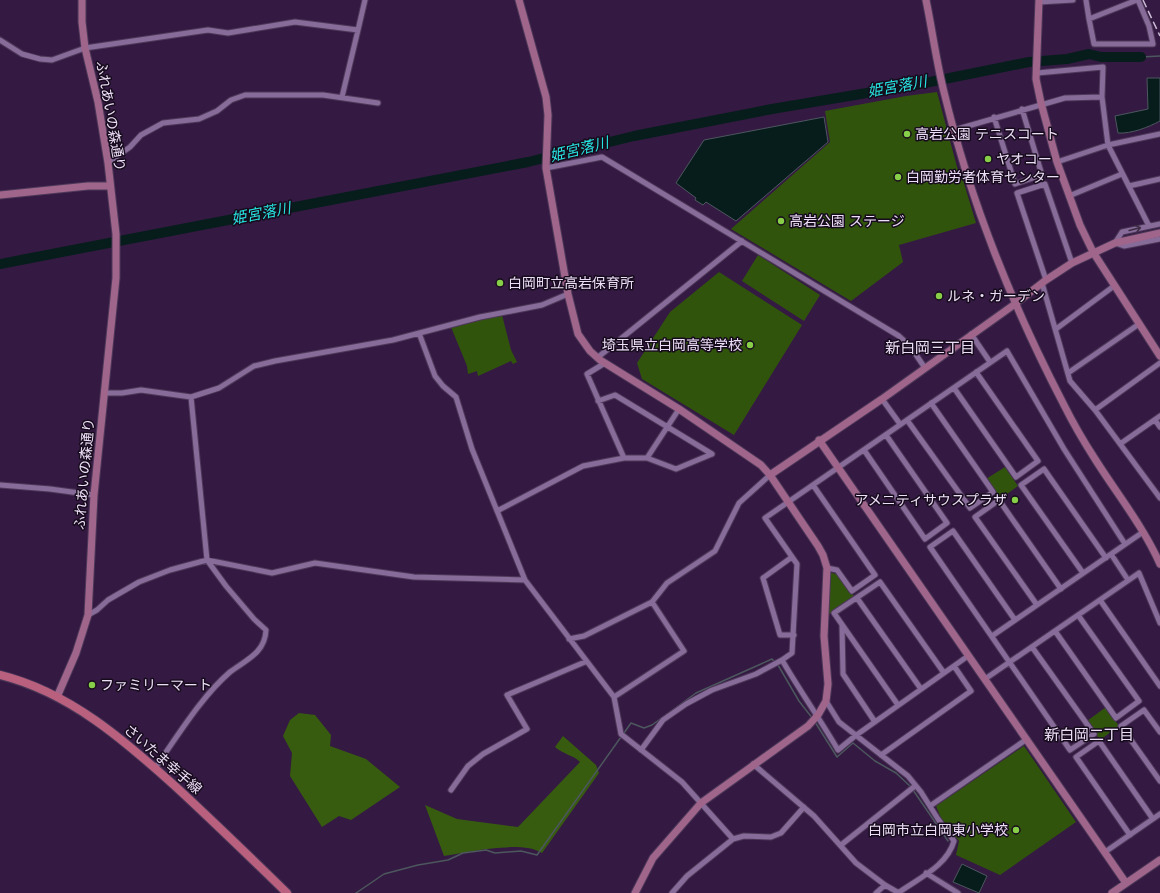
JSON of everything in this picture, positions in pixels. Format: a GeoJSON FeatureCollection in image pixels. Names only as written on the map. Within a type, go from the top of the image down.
{"type":"FeatureCollection","features":[{"type":"Feature","properties":{"kind":"main road","name":"さいたま幸手線"},"geometry":{"type":"LineString","coordinates":[[0,675],[57,697],[108,728],[218,825],[287,893]]}},
{"type":"Feature","properties":{"kind":"street","name":"ふれあいの森通り"},"geometry":{"type":"LineString","coordinates":[[57,697],[76,653],[88,615],[94,495],[116,278],[116,236],[108,163],[98,102],[85,48],[82,22],[82,0]]}},
{"type":"Feature","properties":{"kind":"street"},"geometry":{"type":"LineString","coordinates":[[342,97],[364,0]]}},
{"type":"Feature","properties":{"kind":"street"},"geometry":{"type":"LineString","coordinates":[[519,0],[546,97],[548,115],[546,168],[568,294],[578,334],[597,358],[679,409],[761,465],[770,475],[823,554],[827,568],[824,636],[828,684],[826,701],[818,715],[808,726],[753,764],[701,803],[653,858],[637,892]]}},
{"type":"Feature","properties":{"kind":"street"},"geometry":{"type":"LineString","coordinates":[[926,0],[939,70],[954,130],[975,201],[1015,304],[1064,406],[1094,458],[1157,549],[1160,564]]}},
{"type":"Feature","properties":{"kind":"street"},"geometry":{"type":"LineString","coordinates":[[1073,0],[1039,1],[1037,73],[1041,103],[1057,162],[1069,196],[1093,252],[1138,324],[1159,353]]}},
{"type":"Feature","properties":{"kind":"street"},"geometry":{"type":"LineString","coordinates":[[1086,0],[1089,20],[1094,44],[1153,44],[1149,26],[1137,0],[1089,20]]}},
{"type":"Feature","properties":{"kind":"street"},"geometry":{"type":"LineString","coordinates":[[0,40],[9,44],[22,54],[40,59],[52,60],[85,48],[208,30],[228,33],[295,22],[358,30]]}},
{"type":"Feature","properties":{"kind":"street"},"geometry":{"type":"LineString","coordinates":[[1037,73],[1103,67],[1102,97],[1108,145],[1149,226]]}},
{"type":"Feature","properties":{"kind":"street"},"geometry":{"type":"LineString","coordinates":[[108,163],[130,147],[142,135],[163,123],[199,119],[217,110],[231,100],[246,95],[299,94],[342,97],[378,103]]}},
{"type":"Feature","properties":{"kind":"street"},"geometry":{"type":"LineString","coordinates":[[954,130],[1041,103],[1065,98],[1102,97]]}},
{"type":"Feature","properties":{"kind":"street"},"geometry":{"type":"LineString","coordinates":[[994,117],[1015,184],[1042,175],[1022,109]]}},
{"type":"Feature","properties":{"kind":"street"},"geometry":{"type":"LineString","coordinates":[[1057,162],[1108,145],[1160,134]]}},
{"type":"Feature","properties":{"kind":"street"},"geometry":{"type":"LineString","coordinates":[[546,168],[602,157],[899,336],[910,346],[925,368]]}},
{"type":"Feature","properties":{"kind":"street"},"geometry":{"type":"LineString","coordinates":[[1069,196],[1122,174]]}},
{"type":"Feature","properties":{"kind":"street"},"geometry":{"type":"LineString","coordinates":[[1129,186],[1160,179]]}},
{"type":"Feature","properties":{"kind":"street"},"geometry":{"type":"LineString","coordinates":[[1072,263],[1045,184],[1017,193],[1044,281],[1070,381],[1095,410],[1160,498]]}},
{"type":"Feature","properties":{"kind":"street"},"geometry":{"type":"LineString","coordinates":[[0,195],[88,186],[110,186]]}},
{"type":"Feature","properties":{"kind":"street"},"geometry":{"type":"LineString","coordinates":[[1115,243],[1122,232],[1160,224]]}},
{"type":"Feature","properties":{"kind":"street"},"geometry":{"type":"LineString","coordinates":[[569,639],[584,636],[652,602],[667,583],[714,551],[739,503],[770,475],[819,440],[882,399],[1015,304],[1044,281],[1072,263],[1093,252],[1115,243],[1160,233]]}},
{"type":"Feature","properties":{"kind":"street"},"geometry":{"type":"LineString","coordinates":[[1115,243],[1124,246],[1160,239]]}},
{"type":"Feature","properties":{"kind":"street"},"geometry":{"type":"LineString","coordinates":[[597,358],[742,241]]}},
{"type":"Feature","properties":{"kind":"street"},"geometry":{"type":"LineString","coordinates":[[1056,329],[1114,286]]}},
{"type":"Feature","properties":{"kind":"street"},"geometry":{"type":"LineString","coordinates":[[104,393],[122,393],[141,390],[191,397],[219,388],[254,366],[275,360],[393,340],[511,310],[542,305],[568,294]]}},
{"type":"Feature","properties":{"kind":"street"},"geometry":{"type":"LineString","coordinates":[[1068,373],[1138,324]]}},
{"type":"Feature","properties":{"kind":"street"},"geometry":{"type":"LineString","coordinates":[[419,333],[434,376],[442,386],[456,397],[472,449],[525,580],[585,662],[614,697],[621,734],[682,782],[734,839]]}},
{"type":"Feature","properties":{"kind":"street"},"geometry":{"type":"LineString","coordinates":[[971,334],[990,362]]}},
{"type":"Feature","properties":{"kind":"street"},"geometry":{"type":"LineString","coordinates":[[641,750],[663,720],[686,704],[712,690],[756,674],[792,653],[797,564],[765,518],[1006,351],[1064,449],[1125,544]]}},
{"type":"Feature","properties":{"kind":"street"},"geometry":{"type":"LineString","coordinates":[[605,363],[587,374],[624,458]]}},
{"type":"Feature","properties":{"kind":"street"},"geometry":{"type":"LineString","coordinates":[[1095,410],[1160,363]]}},
{"type":"Feature","properties":{"kind":"street"},"geometry":{"type":"LineString","coordinates":[[954,388],[1016,477],[1038,461],[976,372]]}},
{"type":"Feature","properties":{"kind":"street"},"geometry":{"type":"LineString","coordinates":[[497,511],[584,466],[624,458],[647,458],[676,468],[712,454],[615,394],[598,401]]}},
{"type":"Feature","properties":{"kind":"street"},"geometry":{"type":"LineString","coordinates":[[155,768],[209,693],[230,673],[257,653],[265,639],[266,630],[226,586],[207,560],[191,397]]}},
{"type":"Feature","properties":{"kind":"street"},"geometry":{"type":"LineString","coordinates":[[882,399],[900,424]]}},
{"type":"Feature","properties":{"kind":"street"},"geometry":{"type":"LineString","coordinates":[[908,420],[970,508],[993,492],[931,403]]}},
{"type":"Feature","properties":{"kind":"street"},"geometry":{"type":"LineString","coordinates":[[647,458],[679,409]]}},
{"type":"Feature","properties":{"kind":"street"},"geometry":{"type":"LineString","coordinates":[[1120,444],[1160,416]]}},
{"type":"Feature","properties":{"kind":"street"},"geometry":{"type":"LineString","coordinates":[[1155,420],[1160,427]]}},
{"type":"Feature","properties":{"kind":"street"},"geometry":{"type":"LineString","coordinates":[[864,450],[925,539],[948,523],[886,435]]}},
{"type":"Feature","properties":{"kind":"street"},"geometry":{"type":"LineString","coordinates":[[819,440],[1126,883]]}},
{"type":"Feature","properties":{"kind":"street"},"geometry":{"type":"LineString","coordinates":[[1083,573],[1021,485],[1044,469],[1106,558]]}},
{"type":"Feature","properties":{"kind":"street"},"geometry":{"type":"LineString","coordinates":[[0,485],[50,489],[94,495]]}},
{"type":"Feature","properties":{"kind":"street"},"geometry":{"type":"LineString","coordinates":[[813,485],[875,574],[852,591],[837,570],[827,568]]}},
{"type":"Feature","properties":{"kind":"street"},"geometry":{"type":"LineString","coordinates":[[1037,605],[975,517],[999,500],[1061,589]]}},
{"type":"Feature","properties":{"kind":"street"},"geometry":{"type":"LineString","coordinates":[[1015,620],[953,532],[930,547],[1070,750],[1094,734],[1032,646]]}},
{"type":"Feature","properties":{"kind":"street"},"geometry":{"type":"LineString","coordinates":[[992,636],[1144,532]]}},
{"type":"Feature","properties":{"kind":"street"},"geometry":{"type":"LineString","coordinates":[[1111,554],[1128,580]]}},
{"type":"Feature","properties":{"kind":"street"},"geometry":{"type":"LineString","coordinates":[[792,557],[763,578],[780,635],[794,635]]}},
{"type":"Feature","properties":{"kind":"street"},"geometry":{"type":"LineString","coordinates":[[88,615],[97,610],[108,600],[139,582],[170,570],[207,560],[272,573],[315,563],[414,577],[525,580]]}},
{"type":"Feature","properties":{"kind":"street"},"geometry":{"type":"LineString","coordinates":[[985,679],[1139,572],[1160,623]]}},
{"type":"Feature","properties":{"kind":"street"},"geometry":{"type":"LineString","coordinates":[[898,705],[834,613],[880,582],[944,673]]}},
{"type":"Feature","properties":{"kind":"street"},"geometry":{"type":"LineString","coordinates":[[857,598],[921,689]]}},
{"type":"Feature","properties":{"kind":"street"},"geometry":{"type":"LineString","coordinates":[[1100,600],[1160,686]]}},
{"type":"Feature","properties":{"kind":"street"},"geometry":{"type":"LineString","coordinates":[[614,697],[684,651],[652,602]]}},
{"type":"Feature","properties":{"kind":"street"},"geometry":{"type":"LineString","coordinates":[[1055,631],[1116,718],[1139,702],[1078,615]]}},
{"type":"Feature","properties":{"kind":"street"},"geometry":{"type":"LineString","coordinates":[[842,625],[842,674],[875,722]]}},
{"type":"Feature","properties":{"kind":"street"},"geometry":{"type":"LineString","coordinates":[[782,660],[804,697],[818,715],[838,750],[855,736],[968,656]]}},
{"type":"Feature","properties":{"kind":"street"},"geometry":{"type":"LineString","coordinates":[[451,790],[468,766],[483,754],[527,729],[507,695],[585,662]]}},
{"type":"Feature","properties":{"kind":"street"},"geometry":{"type":"LineString","coordinates":[[881,755],[971,691],[954,666]]}},
{"type":"Feature","properties":{"kind":"street"},"geometry":{"type":"LineString","coordinates":[[753,764],[814,816],[856,863],[885,885],[899,893],[946,859],[951,851],[954,841],[916,786],[895,765],[855,736],[839,722],[826,701]]}},
{"type":"Feature","properties":{"kind":"street"},"geometry":{"type":"LineString","coordinates":[[1160,732],[1144,710],[1121,726],[1160,781]]}},
{"type":"Feature","properties":{"kind":"street"},"geometry":{"type":"LineString","coordinates":[[930,806],[1027,739]]}},
{"type":"Feature","properties":{"kind":"street"},"geometry":{"type":"LineString","coordinates":[[1105,852],[1158,817],[1099,741],[1076,757],[1130,835]]}},
{"type":"Feature","properties":{"kind":"street"},"geometry":{"type":"LineString","coordinates":[[841,845],[916,786]]}},
{"type":"Feature","properties":{"kind":"street"},"geometry":{"type":"LineString","coordinates":[[672,893],[687,876],[734,839],[744,836],[771,837],[781,833],[804,807]]}},
{"type":"Feature","properties":{"kind":"street"},"geometry":{"type":"LineString","coordinates":[[1112,893],[1160,860]]}},
{"type":"Feature","properties":{"kind":"street"},"geometry":{"type":"LineString","coordinates":[[926,873],[958,893]]}},
{"type":"Feature","properties":{"kind":"street"},"geometry":{"type":"LineString","coordinates":[[876,893],[885,885]]}},
{"type":"Feature","properties":{"kind":"green space"},"geometry":{"type":"Polygon","coordinates":[[[937,92],[960,178],[963,180],[976,223],[899,245],[903,262],[851,301],[731,229],[830,142],[825,111],[906,96],[937,92]]]}},
{"type":"Feature","properties":{"kind":"green space"},"geometry":{"type":"Polygon","coordinates":[[[758,255],[820,295],[804,321],[742,281],[758,255]]]}},
{"type":"Feature","properties":{"kind":"green space"},"geometry":{"type":"Polygon","coordinates":[[[719,272],[802,325],[734,435],[642,379],[637,363],[670,312],[719,272]]]}},
{"type":"Feature","properties":{"kind":"green space"},"geometry":{"type":"Polygon","coordinates":[[[502,315],[511,350],[517,362],[513,364],[511,361],[478,376],[477,371],[468,374],[467,366],[451,327],[502,315]]]}},
{"type":"Feature","properties":{"kind":"green space"},"geometry":{"type":"Polygon","coordinates":[[[1005,467],[1018,486],[1000,499],[986,479],[1005,467]]]}},
{"type":"Feature","properties":{"kind":"green space"},"geometry":{"type":"Polygon","coordinates":[[[831,573],[837,574],[854,596],[828,615],[831,573]]]}},
{"type":"Feature","properties":{"kind":"green space"},"geometry":{"type":"Polygon","coordinates":[[[1106,707],[1119,726],[1100,740],[1087,721],[1106,707]]]}},
{"type":"Feature","properties":{"kind":"green space"},"geometry":{"type":"Polygon","coordinates":[[[299,713],[315,715],[331,735],[330,746],[366,759],[400,787],[351,820],[339,816],[322,827],[290,776],[292,753],[283,736],[290,720],[299,713]]]}},
{"type":"Feature","properties":{"kind":"green space"},"geometry":{"type":"Polygon","coordinates":[[[563,736],[596,765],[599,773],[542,853],[533,849],[508,847],[444,856],[425,805],[457,819],[518,827],[580,762],[555,747],[563,736]]]}},
{"type":"Feature","properties":{"kind":"green space"},"geometry":{"type":"Polygon","coordinates":[[[1024,746],[1076,822],[1000,875],[956,855],[959,841],[941,818],[936,806],[1024,746]]]}},
{"type":"Feature","properties":{"kind":"shaded area"},"geometry":{"type":"Polygon","coordinates":[[[1147,78],[1160,78],[1160,121],[1140,130],[1118,133],[1115,116],[1148,109],[1147,78]]]}},
{"type":"Feature","properties":{"kind":"shaded area"},"geometry":{"type":"Polygon","coordinates":[[[824,117],[828,142],[736,221],[706,202],[703,205],[695,200],[696,198],[676,183],[704,140],[824,117]]]}},
{"type":"Feature","properties":{"kind":"shaded area"},"geometry":{"type":"Polygon","coordinates":[[[962,864],[987,876],[979,893],[953,882],[962,864]]]}},
{"type":"Feature","properties":{"kind":"waterway","name":"姫宮落川"},"geometry":{"type":"LineString","coordinates":[[0,264],[528,162],[634,136],[772,109],[920,84],[1029,62],[1067,59],[1089,54],[1101,57],[1141,57]]}},
{"type":"Feature","properties":{"kind":"waterway","name":"姫宮落川"},"geometry":{"type":"LineString","coordinates":[[1141,57],[1160,56]]}},
{"type":"Feature","properties":{"kind":"waterway"},"geometry":{"type":"LineString","coordinates":[[624,733],[631,723],[644,728],[652,725],[696,693],[772,659],[775,662]]}},
{"type":"Feature","properties":{"kind":"waterway"},"geometry":{"type":"LineString","coordinates":[[778,665],[799,701],[813,719]]}},
{"type":"Feature","properties":{"kind":"waterway"},"geometry":{"type":"LineString","coordinates":[[815,722],[837,757],[853,743],[875,761],[896,773],[911,787]]}},
{"type":"Feature","properties":{"kind":"waterway"},"geometry":{"type":"LineString","coordinates":[[356,893],[384,874],[418,865],[448,860],[463,853],[486,850],[495,853],[521,851],[537,855],[621,737]]}},
{"type":"Feature","properties":{"kind":"waterway"},"geometry":{"type":"LineString","coordinates":[[913,790],[948,841]]}},
{"type":"Feature","properties":{"kind":"railway"},"geometry":{"type":"LineString","coordinates":[[1143,0],[1160,36]]}},
{"type":"Feature","properties":{"kind":"place","name":"高岩公園 テニスコート"},"geometry":{"type":"Point","coordinates":[907,134]}},
{"type":"Feature","properties":{"kind":"place","name":"ヤオコー"},"geometry":{"type":"Point","coordinates":[988,159]}},
{"type":"Feature","properties":{"kind":"place","name":"白岡勤労者体育センター"},"geometry":{"type":"Point","coordinates":[898,177]}},
{"type":"Feature","properties":{"kind":"place","name":"高岩公園 ステージ"},"geometry":{"type":"Point","coordinates":[781,221]}},
{"type":"Feature","properties":{"kind":"place","name":"白岡町立高岩保育所"},"geometry":{"type":"Point","coordinates":[500,283]}},
{"type":"Feature","properties":{"kind":"place","name":"ルネ・ガーデン"},"geometry":{"type":"Point","coordinates":[939,296]}},
{"type":"Feature","properties":{"kind":"place","name":"埼玉県立白岡高等学校"},"geometry":{"type":"Point","coordinates":[750,345]}},
{"type":"Feature","properties":{"kind":"place","name":"アメニティサウスプラザ"},"geometry":{"type":"Point","coordinates":[1015,500]}},
{"type":"Feature","properties":{"kind":"place","name":"ファミリーマート"},"geometry":{"type":"Point","coordinates":[92,685]}},
{"type":"Feature","properties":{"kind":"place","name":"白岡市立白岡東小学校"},"geometry":{"type":"Point","coordinates":[1016,830]}},
{"type":"Feature","properties":{"kind":"district","name":"新白岡三丁目"},"geometry":{"type":"Point","coordinates":[930,347]}},
{"type":"Feature","properties":{"kind":"district","name":"新白岡二丁目"},"geometry":{"type":"Point","coordinates":[1089,734]}}]}
